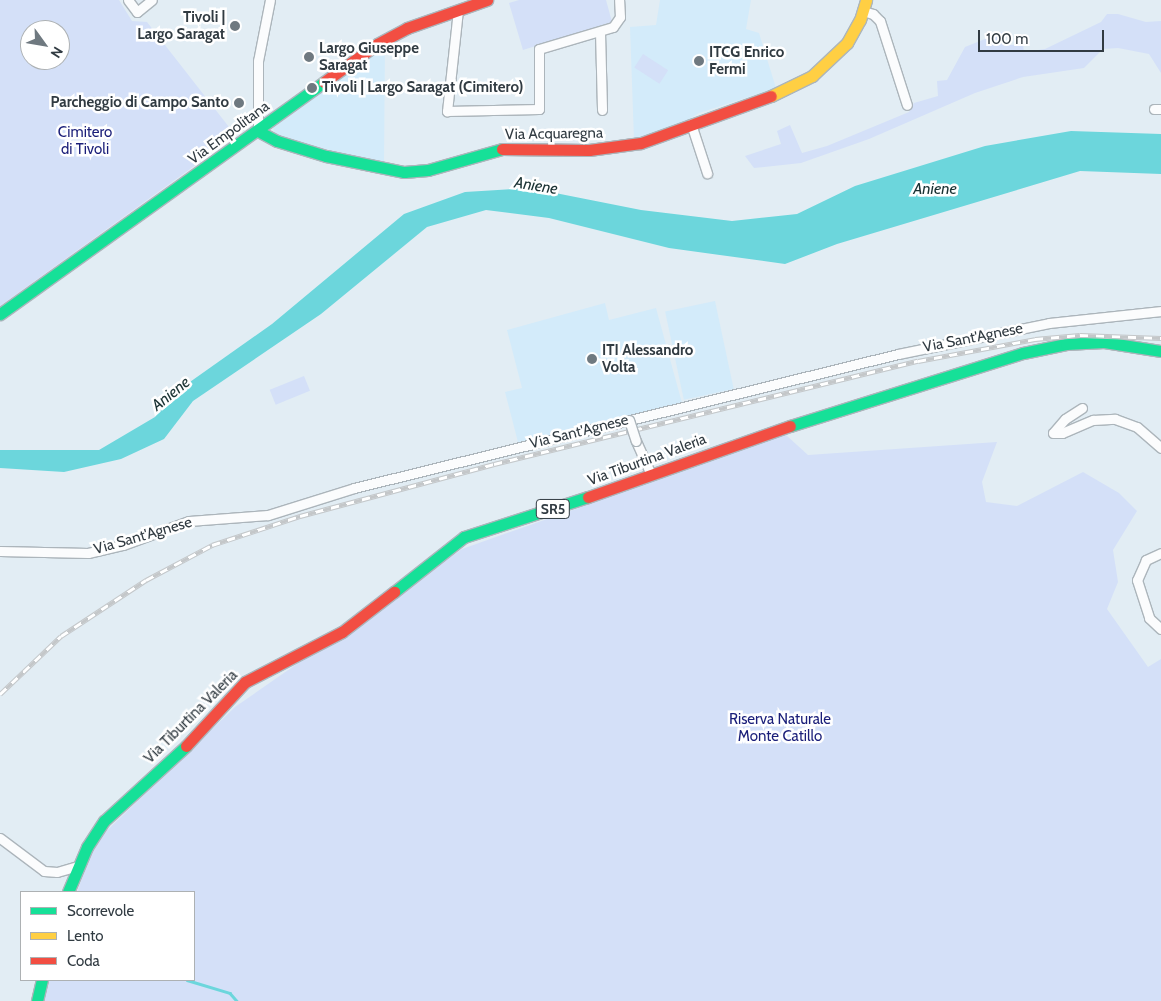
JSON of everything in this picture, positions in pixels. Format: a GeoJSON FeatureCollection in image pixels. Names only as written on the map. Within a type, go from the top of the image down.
{"type":"FeatureCollection","features":[{"type":"Feature","properties":{"kind":"main road","name":"Via Empolitana"},"geometry":{"type":"LineString","coordinates":[[0,314],[384,40],[407,28],[487,0]]}},
{"type":"Feature","properties":{"kind":"main road","name":"Via Acquaregna"},"geometry":{"type":"LineString","coordinates":[[258,131],[277,141],[326,156],[404,172],[428,170],[500,149],[589,150],[631,145],[770,97],[812,76],[843,48],[864,5]]}},
{"type":"Feature","properties":{"kind":"main road","name":"Via Tiburtina Valeria"},"geometry":{"type":"LineString","coordinates":[[68,891],[90,841],[109,816],[195,738],[235,692],[256,674],[342,632],[464,537],[844,409],[1043,348],[1104,342],[1161,351]]}},
{"type":"Feature","properties":{"kind":"main road"},"geometry":{"type":"LineString","coordinates":[[37,1001],[42,981]]}},
{"type":"Feature","properties":{"kind":"street"},"geometry":{"type":"LineString","coordinates":[[128,0],[136,12],[152,0]]}},
{"type":"Feature","properties":{"kind":"street"},"geometry":{"type":"LineString","coordinates":[[258,131],[258,61],[270,0]]}},
{"type":"Feature","properties":{"kind":"street"},"geometry":{"type":"LineString","coordinates":[[458,10],[447,111],[539,109],[539,49],[600,32],[618,23],[619,0]]}},
{"type":"Feature","properties":{"kind":"street"},"geometry":{"type":"LineString","coordinates":[[864,5],[880,22],[907,105]]}},
{"type":"Feature","properties":{"kind":"street"},"geometry":{"type":"LineString","coordinates":[[600,32],[602,110]]}},
{"type":"Feature","properties":{"kind":"street"},"geometry":{"type":"LineString","coordinates":[[691,124],[707,173]]}},
{"type":"Feature","properties":{"kind":"street","name":"Via Sant'Agnese"},"geometry":{"type":"LineString","coordinates":[[0,551],[88,553],[123,545],[189,521],[268,515],[354,488],[889,356],[1007,331],[1161,312]]}},
{"type":"Feature","properties":{"kind":"street"},"geometry":{"type":"LineString","coordinates":[[1082,408],[1065,419],[1052,433],[1062,433],[1092,420],[1115,419],[1137,427],[1161,448]]}},
{"type":"Feature","properties":{"kind":"street"},"geometry":{"type":"LineString","coordinates":[[629,420],[650,475]]}},
{"type":"Feature","properties":{"kind":"street"},"geometry":{"type":"LineString","coordinates":[[1161,553],[1146,560],[1137,580],[1148,618],[1161,629]]}},
{"type":"Feature","properties":{"kind":"street"},"geometry":{"type":"LineString","coordinates":[[0,838],[44,871],[57,872],[78,866]]}},
{"type":"Feature","properties":{"kind":"shaded area","name":"ITCG Enrico Fermi"},"geometry":{"type":"Polygon","coordinates":[[[660,0],[751,0],[746,29],[759,33],[776,88],[699,113],[675,128],[634,140],[630,27],[656,25],[660,0]]]}},
{"type":"Feature","properties":{"kind":"shaded area"},"geometry":{"type":"Polygon","coordinates":[[[385,46],[384,163],[276,137],[272,125],[385,46]]]}},
{"type":"Feature","properties":{"kind":"shaded area"},"geometry":{"type":"Polygon","coordinates":[[[715,301],[734,389],[684,400],[665,312],[715,301]]]}},
{"type":"Feature","properties":{"kind":"shaded area","name":"ITI Alessandro Volta"},"geometry":{"type":"Polygon","coordinates":[[[605,303],[609,320],[656,308],[682,403],[519,446],[505,392],[522,388],[507,330],[605,303]]]}},
{"type":"Feature","properties":{"kind":"green space","name":"Cimitero di Tivoli"},"geometry":{"type":"Polygon","coordinates":[[[0,0],[119,0],[132,21],[147,22],[236,136],[0,306],[0,0]]]}},
{"type":"Feature","properties":{"kind":"green space"},"geometry":{"type":"Polygon","coordinates":[[[519,0],[606,0],[612,22],[523,50],[509,3],[519,0]]]}},
{"type":"Feature","properties":{"kind":"green space"},"geometry":{"type":"Polygon","coordinates":[[[1107,14],[1118,14],[1146,22],[1161,21],[1161,73],[1149,54],[1118,48],[1103,49],[1084,68],[1023,77],[975,93],[869,139],[801,163],[754,168],[745,156],[781,144],[777,131],[790,125],[802,153],[827,146],[909,112],[914,103],[938,96],[937,81],[947,80],[965,47],[1005,31],[1005,45],[1023,45],[1024,52],[1045,49],[1101,22],[1107,14]]]}},
{"type":"Feature","properties":{"kind":"green space"},"geometry":{"type":"Polygon","coordinates":[[[643,54],[668,70],[659,84],[634,67],[643,54]]]}},
{"type":"Feature","properties":{"kind":"green space"},"geometry":{"type":"Polygon","coordinates":[[[304,376],[310,391],[276,405],[270,390],[304,376]]]}},
{"type":"Feature","properties":{"kind":"green space","name":"Riserva Naturale Monte Catillo"},"geometry":{"type":"Polygon","coordinates":[[[786,435],[808,455],[997,442],[982,482],[986,502],[1017,506],[1083,472],[1119,493],[1137,511],[1113,550],[1118,582],[1107,609],[1148,667],[1161,659],[1161,1001],[44,1001],[48,981],[195,981],[195,891],[77,891],[95,842],[235,707],[462,549],[786,435]]]}},
{"type":"Feature","properties":{"kind":"water","name":"Aniene"},"geometry":{"type":"Polygon","coordinates":[[[1071,131],[1161,134],[1161,174],[1080,171],[837,244],[785,264],[669,248],[549,218],[486,210],[427,227],[321,314],[193,401],[164,439],[121,459],[64,472],[0,468],[0,450],[99,450],[155,417],[180,389],[272,324],[404,214],[465,192],[530,188],[641,210],[732,221],[797,214],[855,186],[985,146],[1071,131]]]}},
{"type":"Feature","properties":{"kind":"waterway"},"geometry":{"type":"LineString","coordinates":[[190,981],[230,993],[237,1001]]}},
{"type":"Feature","properties":{"kind":"railway"},"geometry":{"type":"LineString","coordinates":[[0,694],[61,636],[146,580],[212,545],[300,516],[494,464],[918,361],[1035,339],[1080,335],[1161,338]]}},
{"type":"Feature","properties":{"kind":"traffic: fast"},"geometry":{"type":"LineString","coordinates":[[0,314],[324,82]]}},
{"type":"Feature","properties":{"kind":"traffic: fast"},"geometry":{"type":"LineString","coordinates":[[258,131],[277,141],[326,156],[404,172],[428,170],[502,149]]}},
{"type":"Feature","properties":{"kind":"traffic: fast"},"geometry":{"type":"LineString","coordinates":[[790,426],[1023,353],[1066,344],[1104,342],[1161,351]]}},
{"type":"Feature","properties":{"kind":"traffic: fast"},"geometry":{"type":"LineString","coordinates":[[394,592],[464,537],[588,497]]}},
{"type":"Feature","properties":{"kind":"traffic: fast"},"geometry":{"type":"LineString","coordinates":[[68,891],[87,847],[104,821],[186,746]]}},
{"type":"Feature","properties":{"kind":"traffic: fast"},"geometry":{"type":"LineString","coordinates":[[37,1001],[42,981]]}},
{"type":"Feature","properties":{"kind":"traffic: slow"},"geometry":{"type":"LineString","coordinates":[[771,96],[812,76],[847,43],[860,20],[866,0]]}},
{"type":"Feature","properties":{"kind":"traffic: jam"},"geometry":{"type":"LineString","coordinates":[[324,82],[377,44],[407,28],[487,0]]}},
{"type":"Feature","properties":{"kind":"traffic: jam"},"geometry":{"type":"LineString","coordinates":[[502,149],[589,150],[641,143],[771,96]]}},
{"type":"Feature","properties":{"kind":"traffic: jam"},"geometry":{"type":"LineString","coordinates":[[588,497],[790,426]]}},
{"type":"Feature","properties":{"kind":"traffic: jam"},"geometry":{"type":"LineString","coordinates":[[186,746],[245,682],[342,632],[394,592]]}},
{"type":"Feature","properties":{"kind":"place","name":"Tivoli | Largo Saragat"},"geometry":{"type":"Point","coordinates":[235,26]}},
{"type":"Feature","properties":{"kind":"place","name":"Largo Giuseppe Saragat"},"geometry":{"type":"Point","coordinates":[309,57]}},
{"type":"Feature","properties":{"kind":"place","name":"ITCG Enrico Fermi"},"geometry":{"type":"Point","coordinates":[699,61]}},
{"type":"Feature","properties":{"kind":"place","name":"Tivoli | Largo Saragat (Cimitero)"},"geometry":{"type":"Point","coordinates":[312,88]}},
{"type":"Feature","properties":{"kind":"place","name":"Parcheggio di Campo Santo"},"geometry":{"type":"Point","coordinates":[239,103]}},
{"type":"Feature","properties":{"kind":"place","name":"ITI Alessandro Volta"},"geometry":{"type":"Point","coordinates":[592,359]}}]}
